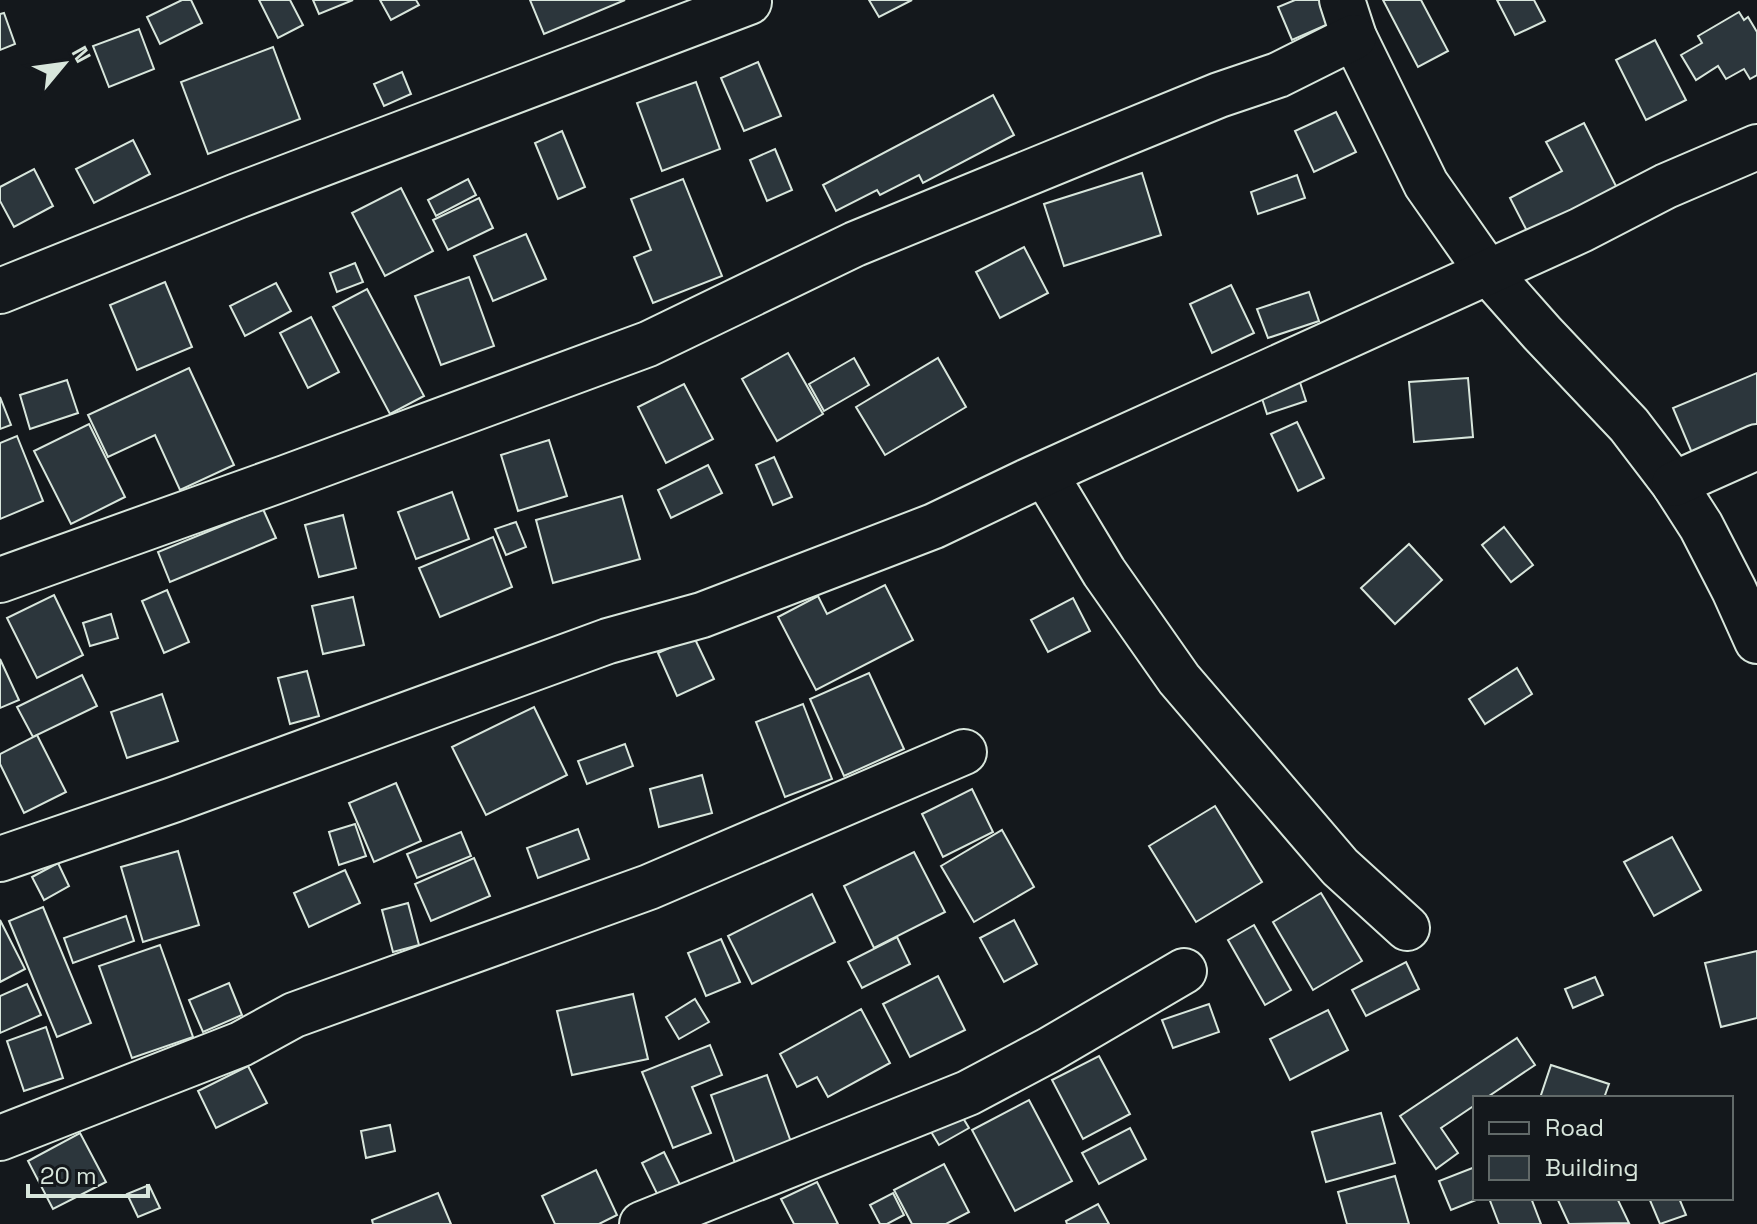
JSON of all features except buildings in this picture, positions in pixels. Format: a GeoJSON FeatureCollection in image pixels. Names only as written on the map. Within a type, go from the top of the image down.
{"type":"FeatureCollection","features":[{"type":"Feature","properties":{"kind":"street"},"geometry":{"type":"LineString","coordinates":[[0,291],[224,201],[749,2]]}},
{"type":"Feature","properties":{"kind":"street"},"geometry":{"type":"LineString","coordinates":[[0,580],[648,344],[855,244],[1219,95],[1278,75],[1348,18],[1426,184],[1487,271],[1629,425],[1674,484],[1701,526],[1757,641]]}},
{"type":"Feature","properties":{"kind":"street"},"geometry":{"type":"LineString","coordinates":[[0,859],[173,800],[608,641],[702,615],[934,526],[1581,230],[1666,186],[1757,147]]}},
{"type":"Feature","properties":{"kind":"street"},"geometry":{"type":"LineString","coordinates":[[1674,484],[1757,447]]}},
{"type":"Feature","properties":{"kind":"street"},"geometry":{"type":"LineString","coordinates":[[1045,474],[1104,572],[1179,679],[1340,867],[1407,928]]}},
{"type":"Feature","properties":{"kind":"street"},"geometry":{"type":"LineString","coordinates":[[0,1138],[241,1044],[294,1015],[649,887],[964,752]]}},
{"type":"Feature","properties":{"kind":"street"},"geometry":{"type":"LineString","coordinates":[[642,1224],[968,1093],[1184,971]]}}]}
